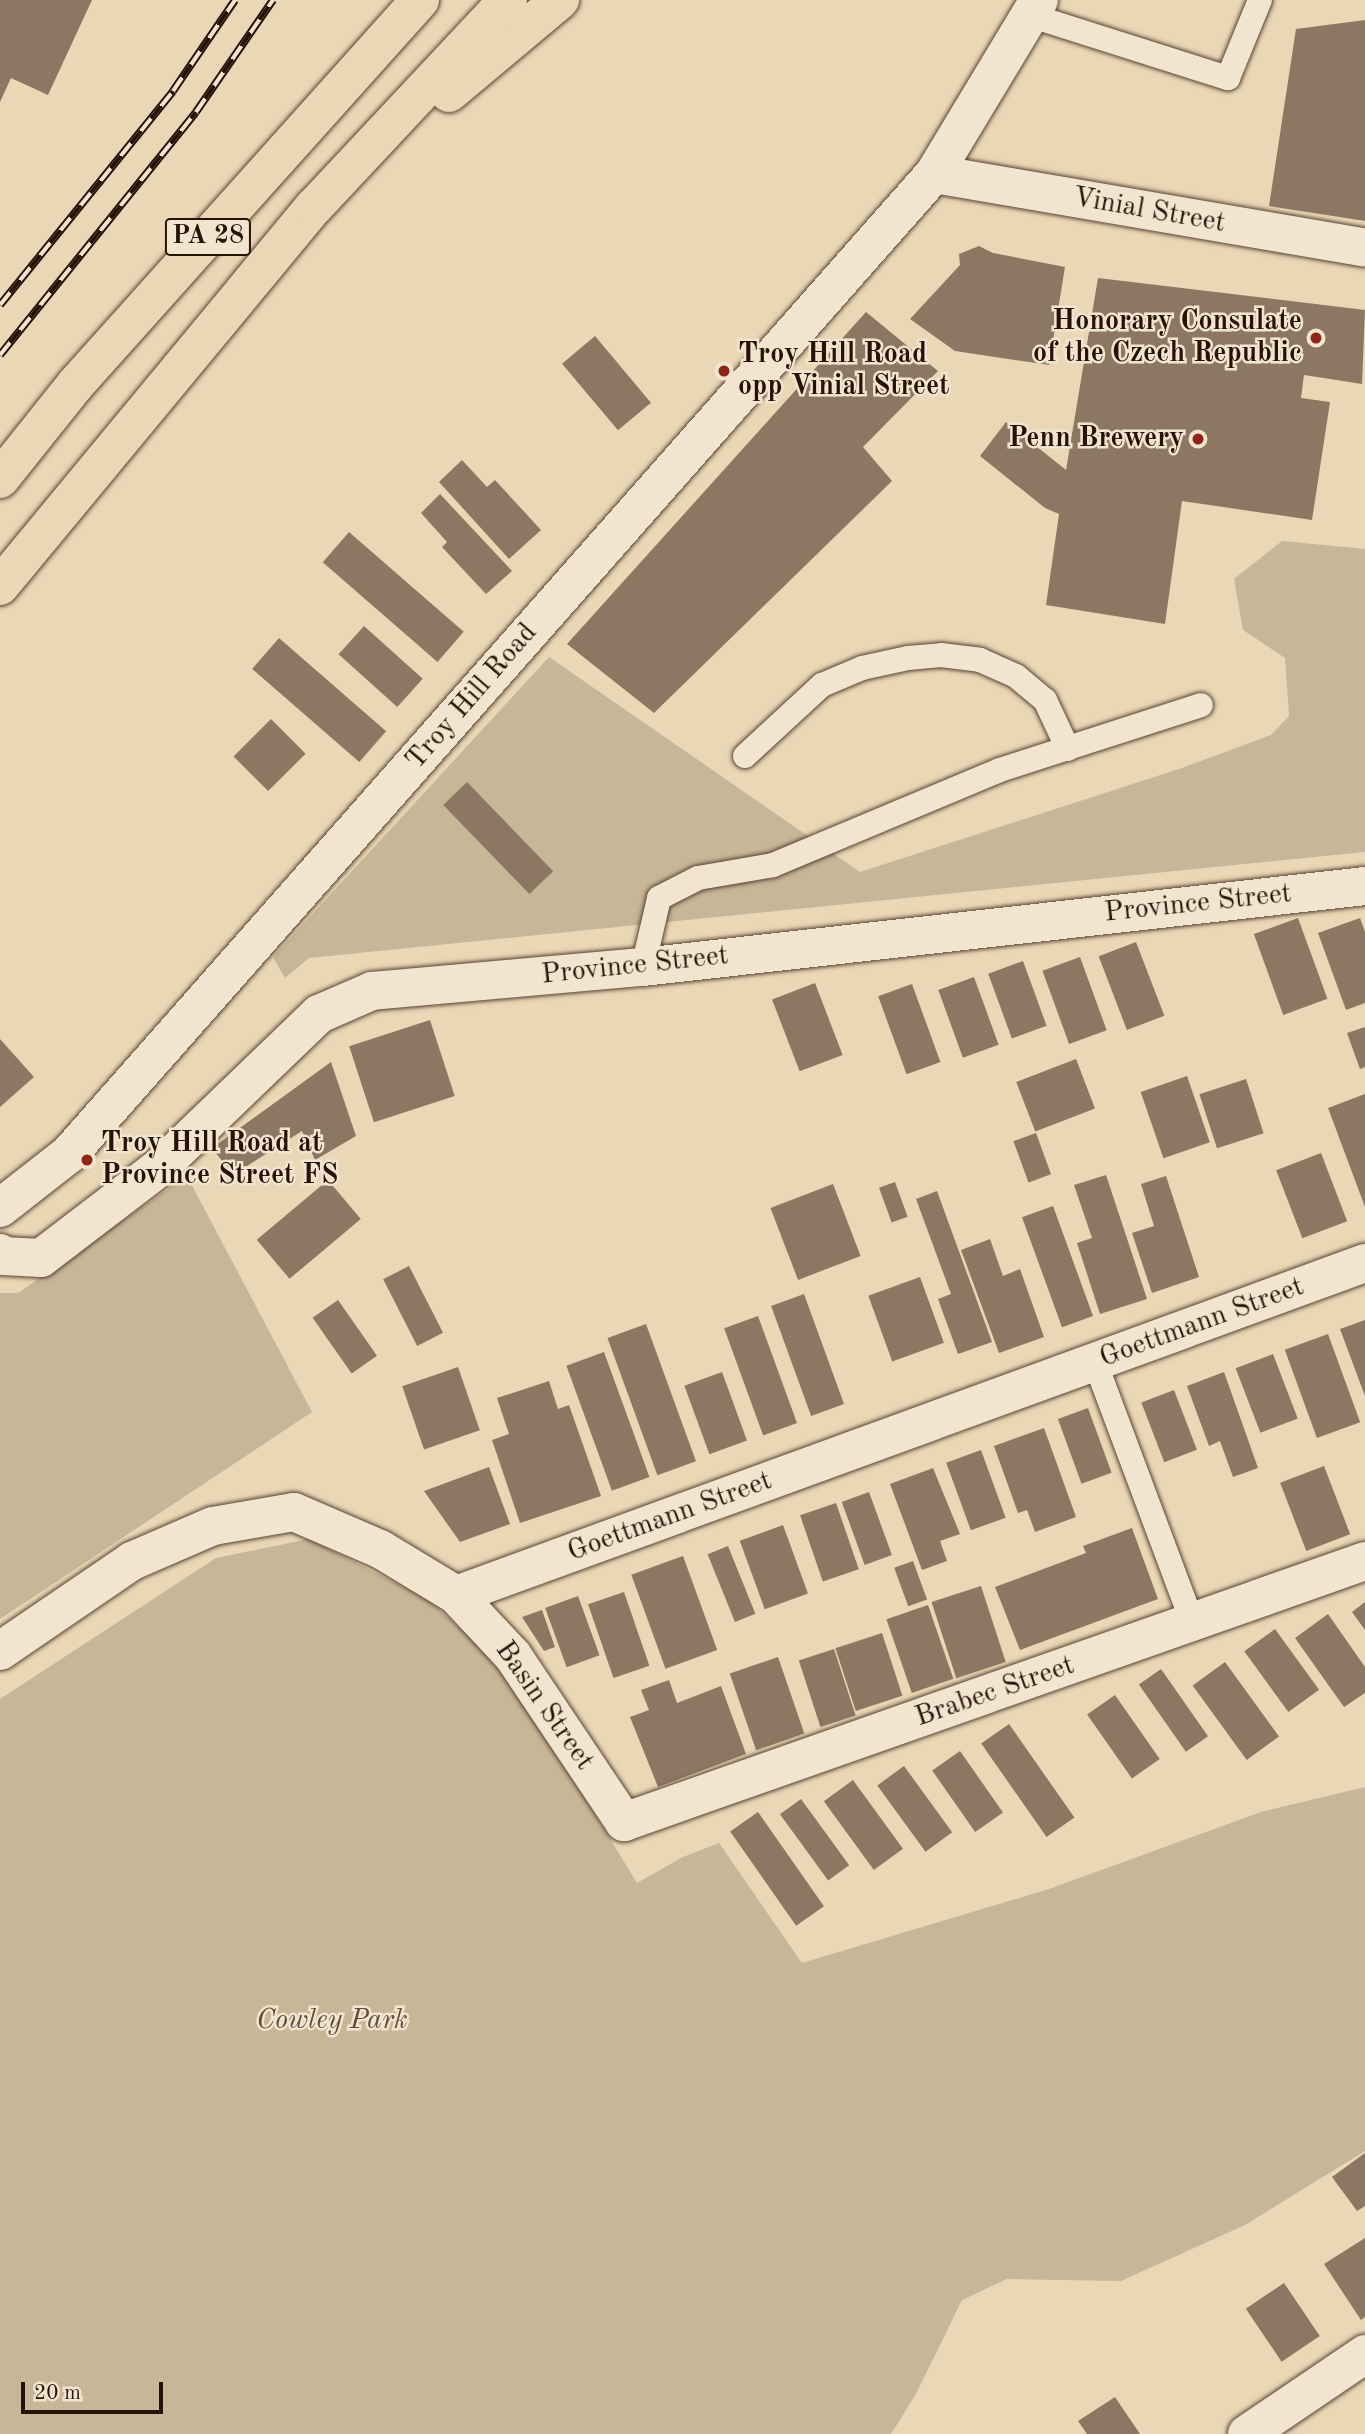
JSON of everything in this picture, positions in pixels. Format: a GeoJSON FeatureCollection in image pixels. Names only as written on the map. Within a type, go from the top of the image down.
{"type":"FeatureCollection","features":[{"type":"Feature","properties":{"kind":"highway","name":"PA 28"},"geometry":{"type":"LineString","coordinates":[[0,478],[75,385],[420,0]]}},
{"type":"Feature","properties":{"kind":"highway","name":"PA 28"},"geometry":{"type":"LineString","coordinates":[[0,586],[314,207],[509,0]]}},
{"type":"Feature","properties":{"kind":"highway"},"geometry":{"type":"LineString","coordinates":[[314,207],[560,0]]}},
{"type":"Feature","properties":{"kind":"street","name":"Troy Hill Road"},"geometry":{"type":"LineString","coordinates":[[0,1208],[69,1154],[934,174],[1034,7]]}},
{"type":"Feature","properties":{"kind":"street","name":"Vinial Street"},"geometry":{"type":"LineString","coordinates":[[934,174],[1365,248]]}},
{"type":"Feature","properties":{"kind":"street","name":"Province Street"},"geometry":{"type":"LineString","coordinates":[[0,1252],[3,1256],[41,1258],[160,1167],[320,1014],[372,991],[643,967],[1365,886]]}},
{"type":"Feature","properties":{"kind":"street","name":"Goettmann Street"},"geometry":{"type":"LineString","coordinates":[[456,1595],[1365,1263]]}},
{"type":"Feature","properties":{"kind":"street"},"geometry":{"type":"LineString","coordinates":[[0,1651],[132,1561],[213,1526],[294,1512],[380,1549],[456,1595]]}},
{"type":"Feature","properties":{"kind":"street","name":"Brabec Street"},"geometry":{"type":"LineString","coordinates":[[624,1822],[1365,1562]]}},
{"type":"Feature","properties":{"kind":"street","name":"Basin Street"},"geometry":{"type":"LineString","coordinates":[[456,1595],[513,1656],[624,1822]]}},
{"type":"Feature","properties":{"kind":"street"},"geometry":{"type":"LineString","coordinates":[[1247,2434],[1365,2354]]}},
{"type":"Feature","properties":{"kind":"lane"},"geometry":{"type":"LineString","coordinates":[[1034,7],[1228,78],[1260,0]]}},
{"type":"Feature","properties":{"kind":"lane"},"geometry":{"type":"LineString","coordinates":[[745,757],[822,685],[862,668],[942,656],[980,660],[1016,676],[1045,700],[1068,749]]}},
{"type":"Feature","properties":{"kind":"lane"},"geometry":{"type":"LineString","coordinates":[[643,967],[659,898],[698,878],[774,865],[1000,770],[1200,705]]}},
{"type":"Feature","properties":{"kind":"lane"},"geometry":{"type":"LineString","coordinates":[[1095,1362],[1192,1622]]}},
{"type":"Feature","properties":{"kind":"green space"},"geometry":{"type":"Polygon","coordinates":[[[1282,541],[1365,549],[1365,852],[309,958],[285,978],[273,957],[549,657],[860,872],[1179,769],[1271,735],[1289,716],[1285,658],[1243,630],[1234,579],[1282,541]]]}},
{"type":"Feature","properties":{"kind":"green space"},"geometry":{"type":"Polygon","coordinates":[[[187,1176],[312,1412],[0,1619],[0,1293],[18,1293],[187,1176]]]}},
{"type":"Feature","properties":{"kind":"green space","name":"Cowley Park"},"geometry":{"type":"Polygon","coordinates":[[[309,1539],[427,1599],[507,1670],[637,1883],[683,1857],[719,1843],[802,1963],[1049,1889],[1261,1812],[1365,1787],[1365,2151],[1245,2225],[1121,2281],[1007,2279],[962,2300],[916,2394],[891,2434],[0,2434],[0,1699],[216,1558],[309,1539]]]}},
{"type":"Feature","properties":{"kind":"building"},"geometry":{"type":"Polygon","coordinates":[[[0,0],[92,0],[48,95],[11,78],[0,102],[0,0]]]}},
{"type":"Feature","properties":{"kind":"building"},"geometry":{"type":"Polygon","coordinates":[[[1365,20],[1365,221],[1269,206],[1296,29],[1365,20]]]}},
{"type":"Feature","properties":{"kind":"building"},"geometry":{"type":"Polygon","coordinates":[[[979,246],[993,253],[1065,267],[1049,365],[955,351],[910,319],[960,265],[959,254],[979,246]]]}},
{"type":"Feature","properties":{"kind":"building","name":"Penn Brewery"},"geometry":{"type":"Polygon","coordinates":[[[1098,278],[1365,310],[1362,384],[1304,375],[1301,398],[1330,402],[1312,520],[1182,501],[1165,624],[1046,605],[1059,514],[1045,508],[980,456],[1006,422],[1066,470],[1098,278]]]}},
{"type":"Feature","properties":{"kind":"building"},"geometry":{"type":"Polygon","coordinates":[[[866,312],[938,371],[863,447],[892,481],[654,713],[567,644],[866,312]]]}},
{"type":"Feature","properties":{"kind":"building"},"geometry":{"type":"Polygon","coordinates":[[[595,336],[651,403],[618,430],[562,364],[595,336]]]}},
{"type":"Feature","properties":{"kind":"building"},"geometry":{"type":"Polygon","coordinates":[[[462,460],[487,487],[495,480],[541,530],[509,559],[439,482],[462,460]]]}},
{"type":"Feature","properties":{"kind":"building"},"geometry":{"type":"Polygon","coordinates":[[[440,494],[512,571],[486,594],[442,547],[447,542],[421,513],[440,494]]]}},
{"type":"Feature","properties":{"kind":"building"},"geometry":{"type":"Polygon","coordinates":[[[349,532],[464,632],[437,662],[323,562],[349,532]]]}},
{"type":"Feature","properties":{"kind":"building"},"geometry":{"type":"Polygon","coordinates":[[[364,626],[423,679],[397,707],[339,654],[364,626]]]}},
{"type":"Feature","properties":{"kind":"building"},"geometry":{"type":"Polygon","coordinates":[[[279,638],[386,731],[359,762],[252,669],[279,638]]]}},
{"type":"Feature","properties":{"kind":"building"},"geometry":{"type":"Polygon","coordinates":[[[271,719],[306,754],[268,791],[234,756],[271,719]]]}},
{"type":"Feature","properties":{"kind":"building"},"geometry":{"type":"Polygon","coordinates":[[[467,782],[553,871],[529,894],[443,805],[467,782]]]}},
{"type":"Feature","properties":{"kind":"building"},"geometry":{"type":"Polygon","coordinates":[[[1298,918],[1327,999],[1283,1015],[1254,934],[1298,918]]]}},
{"type":"Feature","properties":{"kind":"building"},"geometry":{"type":"Polygon","coordinates":[[[1360,918],[1365,932],[1365,1003],[1346,1010],[1318,933],[1360,918]]]}},
{"type":"Feature","properties":{"kind":"building"},"geometry":{"type":"Polygon","coordinates":[[[1136,942],[1164,1016],[1127,1030],[1099,956],[1136,942]]]}},
{"type":"Feature","properties":{"kind":"building"},"geometry":{"type":"Polygon","coordinates":[[[1080,957],[1107,1030],[1069,1044],[1042,971],[1080,957]]]}},
{"type":"Feature","properties":{"kind":"building"},"geometry":{"type":"Polygon","coordinates":[[[1023,961],[1047,1026],[1012,1038],[988,974],[1023,961]]]}},
{"type":"Feature","properties":{"kind":"building"},"geometry":{"type":"Polygon","coordinates":[[[974,977],[999,1045],[963,1058],[938,990],[974,977]]]}},
{"type":"Feature","properties":{"kind":"building"},"geometry":{"type":"Polygon","coordinates":[[[815,983],[843,1055],[800,1071],[772,999],[815,983]]]}},
{"type":"Feature","properties":{"kind":"building"},"geometry":{"type":"Polygon","coordinates":[[[912,984],[940,1062],[907,1074],[878,996],[912,984]]]}},
{"type":"Feature","properties":{"kind":"building"},"geometry":{"type":"Polygon","coordinates":[[[430,1020],[455,1096],[374,1122],[349,1046],[430,1020]]]}},
{"type":"Feature","properties":{"kind":"building"},"geometry":{"type":"Polygon","coordinates":[[[1365,1027],[1365,1067],[1360,1069],[1347,1033],[1365,1027]]]}},
{"type":"Feature","properties":{"kind":"building"},"geometry":{"type":"Polygon","coordinates":[[[0,1039],[34,1077],[0,1107],[0,1039]]]}},
{"type":"Feature","properties":{"kind":"building"},"geometry":{"type":"Polygon","coordinates":[[[1076,1059],[1095,1108],[1035,1131],[1016,1082],[1076,1059]]]}},
{"type":"Feature","properties":{"kind":"building"},"geometry":{"type":"Polygon","coordinates":[[[331,1062],[356,1136],[315,1160],[302,1131],[233,1175],[212,1148],[331,1062]]]}},
{"type":"Feature","properties":{"kind":"building"},"geometry":{"type":"Polygon","coordinates":[[[1187,1076],[1210,1142],[1163,1158],[1141,1092],[1187,1076]]]}},
{"type":"Feature","properties":{"kind":"building"},"geometry":{"type":"Polygon","coordinates":[[[1246,1079],[1264,1133],[1217,1148],[1199,1094],[1246,1079]]]}},
{"type":"Feature","properties":{"kind":"building"},"geometry":{"type":"Polygon","coordinates":[[[1365,1094],[1365,1207],[1328,1108],[1365,1094]]]}},
{"type":"Feature","properties":{"kind":"building"},"geometry":{"type":"Polygon","coordinates":[[[1036,1133],[1051,1174],[1028,1183],[1013,1141],[1036,1133]]]}},
{"type":"Feature","properties":{"kind":"building"},"geometry":{"type":"Polygon","coordinates":[[[1321,1153],[1347,1221],[1302,1238],[1276,1170],[1321,1153]]]}},
{"type":"Feature","properties":{"kind":"building"},"geometry":{"type":"Polygon","coordinates":[[[1106,1175],[1147,1299],[1100,1314],[1077,1243],[1092,1238],[1074,1185],[1106,1175]]]}},
{"type":"Feature","properties":{"kind":"building"},"geometry":{"type":"Polygon","coordinates":[[[1166,1176],[1199,1277],[1152,1293],[1132,1233],[1154,1226],[1141,1184],[1166,1176]]]}},
{"type":"Feature","properties":{"kind":"building"},"geometry":{"type":"Polygon","coordinates":[[[328,1180],[361,1219],[290,1279],[257,1240],[328,1180]]]}},
{"type":"Feature","properties":{"kind":"building"},"geometry":{"type":"Polygon","coordinates":[[[895,1182],[908,1217],[892,1223],[879,1188],[895,1182]]]}},
{"type":"Feature","properties":{"kind":"building"},"geometry":{"type":"Polygon","coordinates":[[[833,1184],[861,1256],[798,1280],[770,1208],[833,1184]]]}},
{"type":"Feature","properties":{"kind":"building"},"geometry":{"type":"Polygon","coordinates":[[[937,1191],[992,1342],[958,1354],[938,1299],[951,1294],[916,1199],[937,1191]]]}},
{"type":"Feature","properties":{"kind":"building"},"geometry":{"type":"Polygon","coordinates":[[[1053,1206],[1093,1316],[1062,1327],[1022,1217],[1053,1206]]]}},
{"type":"Feature","properties":{"kind":"building"},"geometry":{"type":"Polygon","coordinates":[[[990,1239],[1003,1276],[1020,1269],[1044,1337],[999,1353],[961,1250],[990,1239]]]}},
{"type":"Feature","properties":{"kind":"building"},"geometry":{"type":"Polygon","coordinates":[[[409,1266],[443,1333],[417,1346],[383,1279],[409,1266]]]}},
{"type":"Feature","properties":{"kind":"building"},"geometry":{"type":"Polygon","coordinates":[[[920,1277],[944,1343],[892,1362],[868,1296],[920,1277]]]}},
{"type":"Feature","properties":{"kind":"building"},"geometry":{"type":"Polygon","coordinates":[[[804,1294],[844,1404],[811,1416],[771,1306],[804,1294]]]}},
{"type":"Feature","properties":{"kind":"building"},"geometry":{"type":"Polygon","coordinates":[[[338,1300],[377,1356],[352,1373],[313,1318],[338,1300]]]}},
{"type":"Feature","properties":{"kind":"building"},"geometry":{"type":"Polygon","coordinates":[[[758,1316],[797,1423],[763,1435],[724,1328],[758,1316]]]}},
{"type":"Feature","properties":{"kind":"building"},"geometry":{"type":"Polygon","coordinates":[[[1365,1320],[1365,1396],[1340,1329],[1365,1320]]]}},
{"type":"Feature","properties":{"kind":"building"},"geometry":{"type":"Polygon","coordinates":[[[646,1324],[696,1461],[657,1475],[607,1338],[646,1324]]]}},
{"type":"Feature","properties":{"kind":"building"},"geometry":{"type":"Polygon","coordinates":[[[1328,1334],[1360,1422],[1317,1438],[1285,1350],[1328,1334]]]}},
{"type":"Feature","properties":{"kind":"building"},"geometry":{"type":"Polygon","coordinates":[[[604,1352],[649,1477],[612,1491],[566,1366],[604,1352]]]}},
{"type":"Feature","properties":{"kind":"building"},"geometry":{"type":"Polygon","coordinates":[[[1273,1354],[1298,1418],[1260,1433],[1236,1368],[1273,1354]]]}},
{"type":"Feature","properties":{"kind":"building"},"geometry":{"type":"Polygon","coordinates":[[[458,1367],[480,1430],[424,1450],[402,1386],[458,1367]]]}},
{"type":"Feature","properties":{"kind":"building"},"geometry":{"type":"Polygon","coordinates":[[[722,1372],[747,1441],[709,1454],[684,1386],[722,1372]]]}},
{"type":"Feature","properties":{"kind":"building"},"geometry":{"type":"Polygon","coordinates":[[[1224,1372],[1258,1468],[1233,1477],[1220,1441],[1209,1446],[1187,1386],[1224,1372]]]}},
{"type":"Feature","properties":{"kind":"building"},"geometry":{"type":"Polygon","coordinates":[[[549,1381],[558,1409],[569,1405],[601,1496],[520,1523],[492,1440],[509,1434],[497,1398],[549,1381]]]}},
{"type":"Feature","properties":{"kind":"building"},"geometry":{"type":"Polygon","coordinates":[[[1174,1390],[1197,1450],[1164,1462],[1141,1403],[1174,1390]]]}},
{"type":"Feature","properties":{"kind":"building"},"geometry":{"type":"Polygon","coordinates":[[[1088,1408],[1112,1473],[1082,1484],[1058,1419],[1088,1408]]]}},
{"type":"Feature","properties":{"kind":"building"},"geometry":{"type":"Polygon","coordinates":[[[1044,1428],[1076,1517],[1035,1532],[1027,1510],[1018,1513],[994,1446],[1044,1428]]]}},
{"type":"Feature","properties":{"kind":"building"},"geometry":{"type":"Polygon","coordinates":[[[981,1450],[1006,1518],[971,1530],[946,1463],[981,1450]]]}},
{"type":"Feature","properties":{"kind":"building"},"geometry":{"type":"Polygon","coordinates":[[[1324,1466],[1350,1534],[1306,1551],[1280,1483],[1324,1466]]]}},
{"type":"Feature","properties":{"kind":"building"},"geometry":{"type":"Polygon","coordinates":[[[489,1467],[510,1524],[460,1542],[424,1491],[489,1467]]]}},
{"type":"Feature","properties":{"kind":"building"},"geometry":{"type":"Polygon","coordinates":[[[933,1468],[960,1534],[940,1541],[947,1561],[922,1570],[890,1484],[933,1468]]]}},
{"type":"Feature","properties":{"kind":"building"},"geometry":{"type":"Polygon","coordinates":[[[869,1492],[892,1555],[865,1565],[842,1502],[869,1492]]]}},
{"type":"Feature","properties":{"kind":"building"},"geometry":{"type":"Polygon","coordinates":[[[836,1503],[859,1569],[823,1582],[800,1515],[836,1503]]]}},
{"type":"Feature","properties":{"kind":"building"},"geometry":{"type":"Polygon","coordinates":[[[783,1525],[808,1594],[765,1609],[740,1541],[783,1525]]]}},
{"type":"Feature","properties":{"kind":"building"},"geometry":{"type":"Polygon","coordinates":[[[1132,1528],[1158,1599],[1020,1650],[995,1587],[1086,1553],[1083,1546],[1132,1528]]]}},
{"type":"Feature","properties":{"kind":"building"},"geometry":{"type":"Polygon","coordinates":[[[728,1546],[755,1614],[735,1622],[708,1554],[728,1546]]]}},
{"type":"Feature","properties":{"kind":"building"},"geometry":{"type":"Polygon","coordinates":[[[683,1556],[717,1650],[666,1669],[631,1575],[683,1556]]]}},
{"type":"Feature","properties":{"kind":"building"},"geometry":{"type":"Polygon","coordinates":[[[913,1561],[927,1600],[908,1606],[894,1568],[913,1561]]]}},
{"type":"Feature","properties":{"kind":"building"},"geometry":{"type":"Polygon","coordinates":[[[981,1586],[1006,1662],[956,1678],[932,1602],[981,1586]]]}},
{"type":"Feature","properties":{"kind":"building"},"geometry":{"type":"Polygon","coordinates":[[[624,1592],[649,1666],[613,1678],[588,1604],[624,1592]]]}},
{"type":"Feature","properties":{"kind":"building"},"geometry":{"type":"Polygon","coordinates":[[[578,1596],[600,1655],[567,1667],[545,1608],[578,1596]]]}},
{"type":"Feature","properties":{"kind":"building"},"geometry":{"type":"Polygon","coordinates":[[[1365,1602],[1365,1630],[1352,1612],[1365,1602]]]}},
{"type":"Feature","properties":{"kind":"building"},"geometry":{"type":"Polygon","coordinates":[[[928,1605],[953,1679],[912,1693],[886,1619],[928,1605]]]}},
{"type":"Feature","properties":{"kind":"building"},"geometry":{"type":"Polygon","coordinates":[[[542,1610],[555,1647],[544,1651],[522,1617],[542,1610]]]}},
{"type":"Feature","properties":{"kind":"building"},"geometry":{"type":"Polygon","coordinates":[[[1328,1614],[1365,1667],[1365,1693],[1344,1707],[1295,1638],[1328,1614]]]}},
{"type":"Feature","properties":{"kind":"building"},"geometry":{"type":"Polygon","coordinates":[[[1275,1629],[1319,1690],[1288,1712],[1244,1651],[1275,1629]]]}},
{"type":"Feature","properties":{"kind":"building"},"geometry":{"type":"Polygon","coordinates":[[[882,1633],[902,1696],[856,1711],[835,1648],[882,1633]]]}},
{"type":"Feature","properties":{"kind":"building"},"geometry":{"type":"Polygon","coordinates":[[[834,1649],[856,1716],[820,1727],[799,1660],[834,1649]]]}},
{"type":"Feature","properties":{"kind":"building"},"geometry":{"type":"Polygon","coordinates":[[[778,1657],[804,1734],[756,1750],[730,1674],[778,1657]]]}},
{"type":"Feature","properties":{"kind":"building"},"geometry":{"type":"Polygon","coordinates":[[[1225,1662],[1279,1736],[1247,1760],[1193,1686],[1225,1662]]]}},
{"type":"Feature","properties":{"kind":"building"},"geometry":{"type":"Polygon","coordinates":[[[1161,1669],[1208,1736],[1186,1752],[1139,1684],[1161,1669]]]}},
{"type":"Feature","properties":{"kind":"building"},"geometry":{"type":"Polygon","coordinates":[[[669,1680],[677,1703],[721,1686],[746,1754],[658,1787],[630,1717],[649,1710],[641,1690],[669,1680]]]}},
{"type":"Feature","properties":{"kind":"building"},"geometry":{"type":"Polygon","coordinates":[[[1115,1695],[1160,1759],[1132,1778],[1087,1715],[1115,1695]]]}},
{"type":"Feature","properties":{"kind":"building"},"geometry":{"type":"Polygon","coordinates":[[[1009,1724],[1074,1817],[1047,1837],[981,1744],[1009,1724]]]}},
{"type":"Feature","properties":{"kind":"building"},"geometry":{"type":"Polygon","coordinates":[[[960,1751],[1003,1812],[975,1832],[932,1771],[960,1751]]]}},
{"type":"Feature","properties":{"kind":"building"},"geometry":{"type":"Polygon","coordinates":[[[904,1766],[952,1832],[926,1852],[877,1785],[904,1766]]]}},
{"type":"Feature","properties":{"kind":"building"},"geometry":{"type":"Polygon","coordinates":[[[853,1780],[903,1849],[874,1870],[824,1801],[853,1780]]]}},
{"type":"Feature","properties":{"kind":"building"},"geometry":{"type":"Polygon","coordinates":[[[801,1799],[849,1865],[828,1881],[780,1814],[801,1799]]]}},
{"type":"Feature","properties":{"kind":"building"},"geometry":{"type":"Polygon","coordinates":[[[758,1812],[824,1906],[796,1926],[730,1832],[758,1812]]]}},
{"type":"Feature","properties":{"kind":"building"},"geometry":{"type":"Polygon","coordinates":[[[1365,2153],[1365,2206],[1357,2211],[1332,2177],[1365,2153]]]}},
{"type":"Feature","properties":{"kind":"building"},"geometry":{"type":"Polygon","coordinates":[[[1365,2238],[1365,2317],[1361,2320],[1324,2264],[1365,2238]]]}},
{"type":"Feature","properties":{"kind":"building"},"geometry":{"type":"Polygon","coordinates":[[[1284,2283],[1320,2336],[1282,2362],[1246,2309],[1284,2283]]]}},
{"type":"Feature","properties":{"kind":"building"},"geometry":{"type":"Polygon","coordinates":[[[1115,2397],[1140,2434],[1087,2434],[1078,2421],[1115,2397]]]}},
{"type":"Feature","properties":{"kind":"railway"},"geometry":{"type":"LineString","coordinates":[[0,305],[173,91],[235,0]]}},
{"type":"Feature","properties":{"kind":"railway"},"geometry":{"type":"LineString","coordinates":[[0,355],[196,112],[273,0]]}},
{"type":"Feature","properties":{"kind":"place","name":"Honorary Consulate of the Czech Republic"},"geometry":{"type":"Point","coordinates":[1316,338]}},
{"type":"Feature","properties":{"kind":"place","name":"Troy Hill Road opp Vinial Street"},"geometry":{"type":"Point","coordinates":[724,371]}},
{"type":"Feature","properties":{"kind":"place","name":"Penn Brewery"},"geometry":{"type":"Point","coordinates":[1198,439]}},
{"type":"Feature","properties":{"kind":"place","name":"Troy Hill Road at Province Street FS"},"geometry":{"type":"Point","coordinates":[87,1160]}}]}
